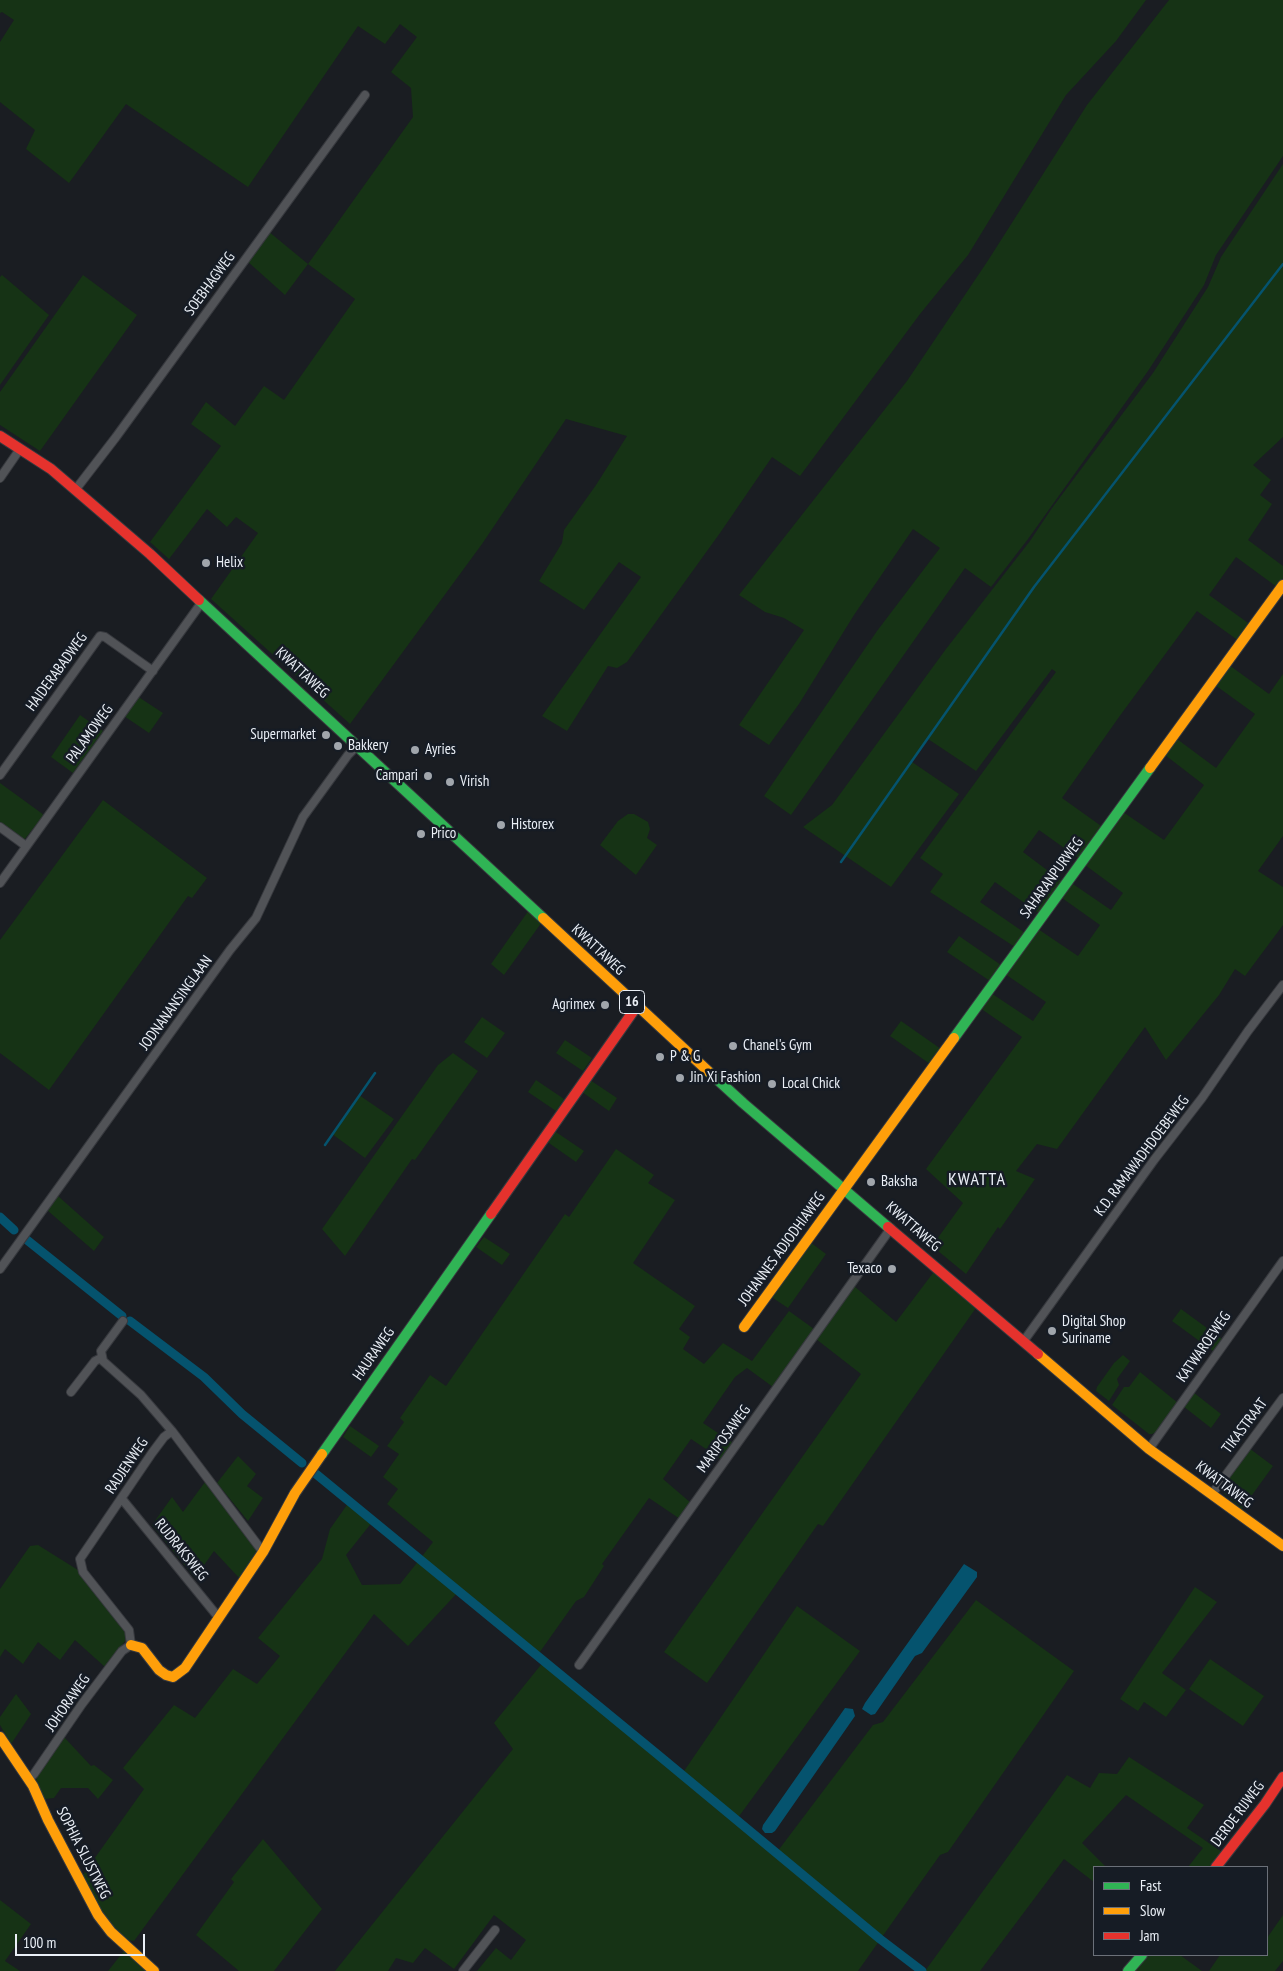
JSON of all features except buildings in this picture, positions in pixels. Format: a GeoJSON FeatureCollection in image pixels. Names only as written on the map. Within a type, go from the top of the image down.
{"type":"FeatureCollection","features":[{"type":"Feature","properties":{"kind":"street","name":"SOEBHAGWEG"},"geometry":{"type":"LineString","coordinates":[[76,489],[122,429],[365,95]]}},
{"type":"Feature","properties":{"kind":"street","name":"KWATTAWEG"},"geometry":{"type":"LineString","coordinates":[[0,436],[51,469],[76,489],[202,602],[743,1103],[1149,1449],[1283,1546]]}},
{"type":"Feature","properties":{"kind":"street"},"geometry":{"type":"LineString","coordinates":[[0,478],[20,448]]}},
{"type":"Feature","properties":{"kind":"street","name":"SAHARANPURWEG"},"geometry":{"type":"LineString","coordinates":[[844,1189],[1283,585]]}},
{"type":"Feature","properties":{"kind":"street","name":"PALAMOWEG"},"geometry":{"type":"LineString","coordinates":[[0,883],[202,602]]}},
{"type":"Feature","properties":{"kind":"street","name":"HAIDERABADWEG"},"geometry":{"type":"LineString","coordinates":[[0,775],[100,636],[105,637],[153,670]]}},
{"type":"Feature","properties":{"kind":"street","name":"JODNANANSINGLAAN"},"geometry":{"type":"LineString","coordinates":[[0,1268],[230,950],[256,918],[303,817],[348,755],[358,746]]}},
{"type":"Feature","properties":{"kind":"street"},"geometry":{"type":"LineString","coordinates":[[0,827],[26,846]]}},
{"type":"Feature","properties":{"kind":"street","name":"K.D. RAMAWADHDOEBEWEG"},"geometry":{"type":"LineString","coordinates":[[1023,1342],[1154,1160],[1202,1098],[1248,1031],[1283,986]]}},
{"type":"Feature","properties":{"kind":"street","name":"HAURAWEG"},"geometry":{"type":"LineString","coordinates":[[131,1645],[142,1648],[159,1670],[166,1675],[173,1677],[185,1668],[263,1552],[295,1493],[637,1006]]}},
{"type":"Feature","properties":{"kind":"street","name":"JOHANNES ADJODHIAWEG"},"geometry":{"type":"LineString","coordinates":[[744,1326],[844,1189]]}},
{"type":"Feature","properties":{"kind":"street","name":"MARIPOSAWEG"},"geometry":{"type":"LineString","coordinates":[[579,1665],[891,1228]]}},
{"type":"Feature","properties":{"kind":"street","name":"KATWAROEWEG"},"geometry":{"type":"LineString","coordinates":[[1149,1449],[1283,1261]]}},
{"type":"Feature","properties":{"kind":"street"},"geometry":{"type":"LineString","coordinates":[[123,1322],[101,1351],[103,1361],[141,1395],[172,1431],[263,1552]]}},
{"type":"Feature","properties":{"kind":"street"},"geometry":{"type":"LineString","coordinates":[[71,1392],[95,1361],[102,1358]]}},
{"type":"Feature","properties":{"kind":"street","name":"TIKASTRAAT"},"geometry":{"type":"LineString","coordinates":[[1212,1494],[1283,1398]]}},
{"type":"Feature","properties":{"kind":"street","name":"RADJENWEG"},"geometry":{"type":"LineString","coordinates":[[131,1645],[128,1630],[83,1572],[80,1566],[80,1559],[152,1453],[164,1437],[172,1431]]}},
{"type":"Feature","properties":{"kind":"street","name":"RUDRAKSWEG"},"geometry":{"type":"LineString","coordinates":[[122,1499],[219,1618]]}},
{"type":"Feature","properties":{"kind":"street","name":"JOHORAWEG"},"geometry":{"type":"LineString","coordinates":[[29,1779],[122,1651],[131,1645]]}},
{"type":"Feature","properties":{"kind":"street","name":"SOPHIA SLUSTWEG"},"geometry":{"type":"LineString","coordinates":[[0,1737],[29,1779],[98,1915],[111,1932],[154,1971]]}},
{"type":"Feature","properties":{"kind":"street","name":"DERDE RIJWEG"},"geometry":{"type":"LineString","coordinates":[[1217,1866],[1265,1804],[1283,1777]]}},
{"type":"Feature","properties":{"kind":"street"},"geometry":{"type":"LineString","coordinates":[[463,1971],[495,1930]]}},
{"type":"Feature","properties":{"kind":"street"},"geometry":{"type":"LineString","coordinates":[[1128,1971],[1141,1956]]}},
{"type":"Feature","properties":{"kind":"green space"},"geometry":{"type":"Polygon","coordinates":[[[0,0],[1146,0],[1116,41],[1066,95],[968,255],[920,314],[800,476],[772,457],[627,662],[617,668],[608,666],[567,731],[542,716],[641,577],[619,562],[584,610],[539,581],[562,543],[564,530],[596,485],[627,436],[566,419],[482,544],[350,724],[211,599],[258,533],[236,517],[227,527],[207,509],[169,559],[150,542],[221,446],[191,424],[206,402],[235,426],[264,386],[284,400],[355,299],[308,264],[413,117],[411,88],[391,72],[417,37],[400,24],[385,44],[358,26],[248,187],[126,104],[69,183],[26,149],[35,130],[0,102],[0,42],[14,20],[2,12],[0,13],[0,0]]]}},
{"type":"Feature","properties":{"kind":"green space"},"geometry":{"type":"Polygon","coordinates":[[[1169,0],[1283,0],[1283,156],[1216,255],[1204,285],[1148,371],[1028,539],[991,587],[965,568],[791,815],[764,796],[877,631],[940,548],[913,529],[854,615],[799,704],[769,745],[739,725],[804,630],[784,618],[765,612],[739,595],[907,381],[987,262],[1087,105],[1169,0]]]}},
{"type":"Feature","properties":{"kind":"green space"},"geometry":{"type":"Polygon","coordinates":[[[1283,164],[1283,437],[1253,465],[1271,480],[1260,495],[1272,504],[1248,540],[1283,566],[1283,579],[1277,587],[1236,557],[1209,595],[1251,625],[1239,641],[1197,611],[1119,717],[1062,798],[1104,828],[1081,860],[1039,830],[1023,852],[1063,882],[1040,914],[995,882],[980,902],[1025,933],[1015,947],[930,892],[943,874],[920,858],[1056,672],[1052,669],[976,771],[928,739],[912,762],[959,794],[891,887],[803,827],[832,805],[946,649],[1030,541],[1052,508],[1153,373],[1208,287],[1221,257],[1283,164]]]}},
{"type":"Feature","properties":{"kind":"green space"},"geometry":{"type":"Polygon","coordinates":[[[268,231],[308,264],[285,295],[247,261],[268,231]]]}},
{"type":"Feature","properties":{"kind":"green space"},"geometry":{"type":"Polygon","coordinates":[[[2,275],[49,315],[0,385],[0,277],[2,275]]]}},
{"type":"Feature","properties":{"kind":"green space"},"geometry":{"type":"Polygon","coordinates":[[[83,275],[137,315],[40,451],[0,425],[0,392],[83,275]]]}},
{"type":"Feature","properties":{"kind":"green space"},"geometry":{"type":"Polygon","coordinates":[[[1229,665],[1269,694],[1283,674],[1283,836],[1258,871],[1283,887],[1283,925],[1245,976],[1235,969],[1219,995],[1166,1060],[1145,1027],[1057,1149],[1037,1144],[1016,1171],[1035,1179],[1000,1229],[998,1227],[966,1274],[932,1246],[963,1203],[926,1169],[1022,1037],[980,1008],[991,993],[1033,1021],[1046,1002],[1005,974],[1038,929],[1078,956],[1100,925],[1062,898],[1073,884],[1111,910],[1123,893],[1085,865],[1123,812],[1164,840],[1204,785],[1165,755],[1177,739],[1216,768],[1255,714],[1215,685],[1229,665]]]}},
{"type":"Feature","properties":{"kind":"green space"},"geometry":{"type":"Polygon","coordinates":[[[137,696],[163,713],[149,733],[124,716],[137,696]]]}},
{"type":"Feature","properties":{"kind":"green space"},"geometry":{"type":"Polygon","coordinates":[[[80,715],[103,731],[73,773],[51,757],[80,715]]]}},
{"type":"Feature","properties":{"kind":"green space"},"geometry":{"type":"Polygon","coordinates":[[[0,783],[44,815],[24,840],[0,824],[0,783]]]}},
{"type":"Feature","properties":{"kind":"green space"},"geometry":{"type":"Polygon","coordinates":[[[103,800],[207,878],[192,898],[188,896],[49,1090],[0,1053],[0,940],[103,800]]]}},
{"type":"Feature","properties":{"kind":"green space"},"geometry":{"type":"Polygon","coordinates":[[[628,814],[634,814],[648,822],[650,829],[647,838],[657,845],[636,875],[600,845],[618,821],[628,814]]]}},
{"type":"Feature","properties":{"kind":"green space"},"geometry":{"type":"Polygon","coordinates":[[[529,910],[542,922],[504,975],[491,964],[529,910]]]}},
{"type":"Feature","properties":{"kind":"green space"},"geometry":{"type":"Polygon","coordinates":[[[959,936],[1001,965],[990,981],[947,952],[959,936]]]}},
{"type":"Feature","properties":{"kind":"green space"},"geometry":{"type":"Polygon","coordinates":[[[482,1017],[505,1033],[487,1058],[464,1042],[482,1017]]]}},
{"type":"Feature","properties":{"kind":"green space"},"geometry":{"type":"Polygon","coordinates":[[[901,1021],[941,1049],[930,1064],[890,1036],[901,1021]]]}},
{"type":"Feature","properties":{"kind":"green space"},"geometry":{"type":"Polygon","coordinates":[[[565,1040],[592,1058],[583,1071],[556,1053],[565,1040]]]}},
{"type":"Feature","properties":{"kind":"green space"},"geometry":{"type":"Polygon","coordinates":[[[453,1053],[478,1071],[415,1160],[412,1159],[345,1256],[322,1229],[438,1065],[453,1053]]]}},
{"type":"Feature","properties":{"kind":"green space"},"geometry":{"type":"Polygon","coordinates":[[[536,1080],[564,1099],[556,1111],[528,1092],[536,1080]]]}},
{"type":"Feature","properties":{"kind":"green space"},"geometry":{"type":"Polygon","coordinates":[[[590,1080],[617,1098],[609,1111],[582,1092],[590,1080]]]}},
{"type":"Feature","properties":{"kind":"green space"},"geometry":{"type":"Polygon","coordinates":[[[359,1095],[394,1119],[365,1158],[332,1134],[359,1095]]]}},
{"type":"Feature","properties":{"kind":"green space"},"geometry":{"type":"Polygon","coordinates":[[[553,1130],[584,1151],[576,1162],[546,1141],[553,1130]]]}},
{"type":"Feature","properties":{"kind":"green space"},"geometry":{"type":"Polygon","coordinates":[[[616,1149],[654,1175],[648,1183],[675,1200],[633,1263],[695,1306],[679,1329],[690,1337],[683,1349],[704,1364],[723,1343],[752,1361],[789,1311],[814,1329],[773,1387],[747,1368],[735,1377],[703,1423],[733,1443],[721,1459],[691,1439],[663,1479],[691,1503],[680,1519],[649,1498],[602,1564],[604,1566],[584,1597],[576,1601],[537,1656],[459,1591],[408,1646],[374,1614],[134,1941],[126,1940],[114,1930],[101,1913],[82,1876],[144,1789],[123,1768],[174,1705],[195,1718],[233,1669],[257,1684],[280,1656],[258,1638],[322,1559],[330,1529],[349,1502],[373,1521],[346,1555],[362,1585],[400,1584],[420,1559],[433,1542],[387,1504],[398,1489],[383,1477],[399,1454],[387,1446],[404,1422],[400,1418],[430,1375],[446,1386],[565,1214],[569,1217],[616,1149]]]}},
{"type":"Feature","properties":{"kind":"green space"},"geometry":{"type":"Polygon","coordinates":[[[58,1196],[104,1237],[94,1251],[47,1210],[58,1196]]]}},
{"type":"Feature","properties":{"kind":"green space"},"geometry":{"type":"Polygon","coordinates":[[[484,1237],[510,1254],[502,1265],[476,1247],[484,1237]]]}},
{"type":"Feature","properties":{"kind":"green space"},"geometry":{"type":"Polygon","coordinates":[[[810,1242],[826,1254],[788,1308],[770,1296],[810,1242]]]}},
{"type":"Feature","properties":{"kind":"green space"},"geometry":{"type":"Polygon","coordinates":[[[936,1269],[978,1305],[823,1526],[818,1524],[707,1683],[664,1652],[861,1374],[816,1339],[854,1286],[896,1322],[936,1269]]]}},
{"type":"Feature","properties":{"kind":"green space"},"geometry":{"type":"Polygon","coordinates":[[[1181,1309],[1222,1339],[1213,1351],[1172,1321],[1181,1309]]]}},
{"type":"Feature","properties":{"kind":"green space"},"geometry":{"type":"Polygon","coordinates":[[[1123,1355],[1130,1361],[1117,1379],[1119,1385],[1109,1401],[1096,1391],[1097,1387],[1114,1363],[1123,1355]]]}},
{"type":"Feature","properties":{"kind":"green space"},"geometry":{"type":"Polygon","coordinates":[[[1140,1372],[1178,1403],[1158,1431],[1152,1434],[1149,1434],[1112,1405],[1124,1387],[1129,1387],[1140,1372]]]}},
{"type":"Feature","properties":{"kind":"green space"},"geometry":{"type":"Polygon","coordinates":[[[1193,1392],[1221,1414],[1211,1428],[1183,1406],[1193,1392]]]}},
{"type":"Feature","properties":{"kind":"green space"},"geometry":{"type":"Polygon","coordinates":[[[350,1426],[379,1446],[371,1457],[343,1437],[350,1426]]]}},
{"type":"Feature","properties":{"kind":"green space"},"geometry":{"type":"Polygon","coordinates":[[[1249,1448],[1273,1466],[1242,1509],[1220,1490],[1249,1448]]]}},
{"type":"Feature","properties":{"kind":"green space"},"geometry":{"type":"Polygon","coordinates":[[[238,1456],[256,1474],[247,1486],[263,1498],[248,1521],[217,1483],[238,1456]]]}},
{"type":"Feature","properties":{"kind":"green space"},"geometry":{"type":"Polygon","coordinates":[[[205,1482],[258,1549],[259,1553],[241,1580],[214,1551],[195,1578],[152,1525],[172,1497],[183,1512],[205,1482]]]}},
{"type":"Feature","properties":{"kind":"green space"},"geometry":{"type":"Polygon","coordinates":[[[38,1545],[78,1570],[127,1631],[125,1641],[105,1667],[75,1640],[60,1660],[38,1642],[23,1664],[5,1649],[0,1657],[0,1589],[30,1546],[38,1545]]]}},
{"type":"Feature","properties":{"kind":"green space"},"geometry":{"type":"Polygon","coordinates":[[[1195,1587],[1217,1602],[1162,1673],[1186,1690],[1166,1717],[1144,1702],[1138,1711],[1120,1699],[1195,1587]]]}},
{"type":"Feature","properties":{"kind":"green space"},"geometry":{"type":"Polygon","coordinates":[[[976,1600],[1074,1671],[948,1852],[940,1855],[858,1971],[477,1971],[496,1948],[511,1960],[526,1940],[494,1915],[454,1969],[425,1948],[413,1963],[396,1958],[388,1971],[335,1971],[513,1749],[494,1723],[544,1661],[682,1774],[797,1606],[860,1651],[737,1819],[777,1852],[873,1725],[883,1722],[976,1600]]]}},
{"type":"Feature","properties":{"kind":"green space"},"geometry":{"type":"Polygon","coordinates":[[[1210,1659],[1264,1696],[1243,1726],[1189,1689],[1210,1659]]]}},
{"type":"Feature","properties":{"kind":"green space"},"geometry":{"type":"Polygon","coordinates":[[[16,1694],[31,1714],[11,1744],[0,1725],[0,1717],[16,1694]]]}},
{"type":"Feature","properties":{"kind":"green space"},"geometry":{"type":"Polygon","coordinates":[[[64,1737],[91,1766],[94,1765],[113,1780],[98,1799],[88,1788],[61,1788],[54,1798],[44,1799],[36,1782],[37,1777],[64,1737]]]}},
{"type":"Feature","properties":{"kind":"green space"},"geometry":{"type":"Polygon","coordinates":[[[1129,1757],[1204,1805],[1187,1828],[1222,1852],[1210,1866],[1189,1866],[1203,1848],[1126,1795],[1082,1843],[1105,1866],[1093,1866],[1093,1881],[1064,1859],[980,1971],[925,1971],[1067,1775],[1090,1788],[1099,1773],[1117,1774],[1129,1757]]]}},
{"type":"Feature","properties":{"kind":"green space"},"geometry":{"type":"Polygon","coordinates":[[[263,1839],[322,1909],[274,1971],[239,1971],[196,1935],[234,1882],[231,1879],[263,1839]]]}},
{"type":"Feature","properties":{"kind":"green space"},"geometry":{"type":"Polygon","coordinates":[[[0,1900],[31,1924],[5,1961],[20,1971],[0,1971],[0,1900]]]}},
{"type":"Feature","properties":{"kind":"green space"},"geometry":{"type":"Polygon","coordinates":[[[1283,1915],[1283,1961],[1275,1971],[1209,1971],[1219,1956],[1268,1956],[1268,1937],[1283,1915]]]}},
{"type":"Feature","properties":{"kind":"green space"},"geometry":{"type":"Polygon","coordinates":[[[124,1951],[146,1971],[108,1971],[124,1951]]]}},
{"type":"Feature","properties":{"kind":"green space"},"geometry":{"type":"Polygon","coordinates":[[[1145,1956],[1181,1956],[1202,1971],[1133,1971],[1145,1956]]]}},
{"type":"Feature","properties":{"kind":"water"},"geometry":{"type":"Polygon","coordinates":[[[964,1564],[977,1572],[977,1577],[922,1653],[915,1656],[875,1714],[871,1715],[862,1709],[865,1703],[964,1564]]]}},
{"type":"Feature","properties":{"kind":"water"},"geometry":{"type":"Polygon","coordinates":[[[845,1708],[853,1709],[855,1716],[775,1831],[765,1833],[762,1829],[763,1825],[845,1708]]]}},
{"type":"Feature","properties":{"kind":"waterway"},"geometry":{"type":"LineString","coordinates":[[841,862],[1034,587],[1283,264]]}},
{"type":"Feature","properties":{"kind":"waterway"},"geometry":{"type":"LineString","coordinates":[[325,1145],[375,1073]]}},
{"type":"Feature","properties":{"kind":"waterway"},"geometry":{"type":"LineString","coordinates":[[0,1217],[14,1230]]}},
{"type":"Feature","properties":{"kind":"waterway"},"geometry":{"type":"LineString","coordinates":[[27,1240],[122,1316]]}},
{"type":"Feature","properties":{"kind":"waterway"},"geometry":{"type":"LineString","coordinates":[[130,1321],[204,1377],[242,1414],[302,1463]]}},
{"type":"Feature","properties":{"kind":"waterway"},"geometry":{"type":"LineString","coordinates":[[316,1474],[880,1939],[922,1971]]}},
{"type":"Feature","properties":{"kind":"traffic: fast"},"geometry":{"type":"LineString","coordinates":[[199,600],[543,918]]}},
{"type":"Feature","properties":{"kind":"traffic: fast"},"geometry":{"type":"LineString","coordinates":[[954,1038],[1150,768]]}},
{"type":"Feature","properties":{"kind":"traffic: fast"},"geometry":{"type":"LineString","coordinates":[[709,1072],[888,1227]]}},
{"type":"Feature","properties":{"kind":"traffic: fast"},"geometry":{"type":"LineString","coordinates":[[322,1454],[491,1214]]}},
{"type":"Feature","properties":{"kind":"traffic: fast"},"geometry":{"type":"LineString","coordinates":[[1128,1971],[1141,1956]]}},
{"type":"Feature","properties":{"kind":"traffic: slow"},"geometry":{"type":"LineString","coordinates":[[1150,768],[1283,585]]}},
{"type":"Feature","properties":{"kind":"traffic: slow"},"geometry":{"type":"LineString","coordinates":[[543,918],[709,1072]]}},
{"type":"Feature","properties":{"kind":"traffic: slow"},"geometry":{"type":"LineString","coordinates":[[744,1327],[954,1038]]}},
{"type":"Feature","properties":{"kind":"traffic: slow"},"geometry":{"type":"LineString","coordinates":[[1038,1354],[1149,1449],[1283,1546]]}},
{"type":"Feature","properties":{"kind":"traffic: slow"},"geometry":{"type":"LineString","coordinates":[[131,1645],[142,1648],[159,1670],[166,1675],[173,1677],[185,1668],[263,1552],[295,1493],[322,1454]]}},
{"type":"Feature","properties":{"kind":"traffic: slow"},"geometry":{"type":"LineString","coordinates":[[0,1737],[33,1786],[48,1820],[98,1915],[111,1932],[154,1971]]}},
{"type":"Feature","properties":{"kind":"traffic: jam"},"geometry":{"type":"LineString","coordinates":[[0,436],[51,469],[150,554],[199,600]]}},
{"type":"Feature","properties":{"kind":"traffic: jam"},"geometry":{"type":"LineString","coordinates":[[491,1214],[637,1006]]}},
{"type":"Feature","properties":{"kind":"traffic: jam"},"geometry":{"type":"LineString","coordinates":[[888,1227],[1038,1354]]}},
{"type":"Feature","properties":{"kind":"traffic: jam"},"geometry":{"type":"LineString","coordinates":[[1217,1866],[1265,1804],[1283,1777]]}},
{"type":"Feature","properties":{"kind":"place","name":"Helix"},"geometry":{"type":"Point","coordinates":[206,563]}},
{"type":"Feature","properties":{"kind":"place","name":"Supermarket"},"geometry":{"type":"Point","coordinates":[326,735]}},
{"type":"Feature","properties":{"kind":"place","name":"Bakkery"},"geometry":{"type":"Point","coordinates":[338,746]}},
{"type":"Feature","properties":{"kind":"place","name":"Ayries"},"geometry":{"type":"Point","coordinates":[415,750]}},
{"type":"Feature","properties":{"kind":"place","name":"Campari"},"geometry":{"type":"Point","coordinates":[428,776]}},
{"type":"Feature","properties":{"kind":"place","name":"Virish"},"geometry":{"type":"Point","coordinates":[450,782]}},
{"type":"Feature","properties":{"kind":"place","name":"Historex"},"geometry":{"type":"Point","coordinates":[501,825]}},
{"type":"Feature","properties":{"kind":"place","name":"Prico"},"geometry":{"type":"Point","coordinates":[421,834]}},
{"type":"Feature","properties":{"kind":"place","name":"Agrimex"},"geometry":{"type":"Point","coordinates":[605,1005]}},
{"type":"Feature","properties":{"kind":"place","name":"Chanel's Gym"},"geometry":{"type":"Point","coordinates":[733,1046]}},
{"type":"Feature","properties":{"kind":"place","name":"P & G"},"geometry":{"type":"Point","coordinates":[660,1057]}},
{"type":"Feature","properties":{"kind":"place","name":"Jin Xi Fashion"},"geometry":{"type":"Point","coordinates":[680,1078]}},
{"type":"Feature","properties":{"kind":"place","name":"Local Chick"},"geometry":{"type":"Point","coordinates":[772,1084]}},
{"type":"Feature","properties":{"kind":"place","name":"Baksha"},"geometry":{"type":"Point","coordinates":[871,1182]}},
{"type":"Feature","properties":{"kind":"place","name":"Texaco"},"geometry":{"type":"Point","coordinates":[892,1269]}},
{"type":"Feature","properties":{"kind":"place","name":"Digital Shop Suriname"},"geometry":{"type":"Point","coordinates":[1052,1331]}},
{"type":"Feature","properties":{"kind":"district","name":"KWATTA"},"geometry":{"type":"Point","coordinates":[977,1180]}}]}
